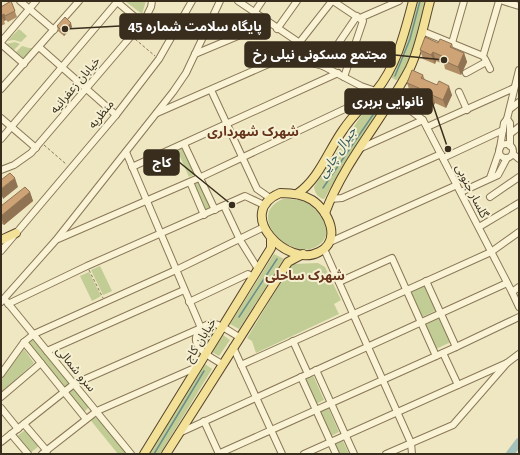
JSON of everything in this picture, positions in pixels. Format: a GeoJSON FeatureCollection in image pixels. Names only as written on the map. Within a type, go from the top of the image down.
{"type":"FeatureCollection","features":[{"type":"Feature","properties":{"kind":"main road"},"geometry":{"type":"LineString","coordinates":[[297,194],[316,173],[342,130],[368,98],[376,91],[387,74],[402,40],[413,1]]}},
{"type":"Feature","properties":{"kind":"main road"},"geometry":{"type":"LineString","coordinates":[[325,213],[334,189],[393,97],[410,67],[430,1]]}},
{"type":"Feature","properties":{"kind":"main road"},"geometry":{"type":"LineString","coordinates":[[280,194],[297,194],[313,200],[325,213],[332,230],[330,242],[318,253],[303,254],[291,252],[280,246],[271,238],[264,227],[261,214],[264,205],[270,198],[280,194]]}},
{"type":"Feature","properties":{"kind":"main road","name":"منظریه"},"geometry":{"type":"LineString","coordinates":[[1,240],[16,233]]}},
{"type":"Feature","properties":{"kind":"main road","name":"خیابان کاج"},"geometry":{"type":"LineString","coordinates":[[144,454],[271,248],[271,238]]}},
{"type":"Feature","properties":{"kind":"main road"},"geometry":{"type":"LineString","coordinates":[[166,454],[288,262],[303,254]]}},
{"type":"Feature","properties":{"kind":"street"},"geometry":{"type":"LineString","coordinates":[[20,1],[54,30]]}},
{"type":"Feature","properties":{"kind":"street"},"geometry":{"type":"LineString","coordinates":[[24,64],[1,43],[36,1]]}},
{"type":"Feature","properties":{"kind":"street"},"geometry":{"type":"LineString","coordinates":[[1,89],[79,1]]}},
{"type":"Feature","properties":{"kind":"street"},"geometry":{"type":"LineString","coordinates":[[1,138],[62,68],[117,1],[142,23]]}},
{"type":"Feature","properties":{"kind":"street","name":"خیابان زعفرانیه"},"geometry":{"type":"LineString","coordinates":[[1,170],[14,165],[36,148],[142,23],[152,7],[152,1]]}},
{"type":"Feature","properties":{"kind":"street","name":"منظریه"},"geometry":{"type":"LineString","coordinates":[[1,250],[116,115],[159,59],[192,1]]}},
{"type":"Feature","properties":{"kind":"street"},"geometry":{"type":"LineString","coordinates":[[2,300],[56,240],[157,113],[186,73],[220,1]]}},
{"type":"Feature","properties":{"kind":"street"},"geometry":{"type":"LineString","coordinates":[[238,1],[268,23],[313,52],[314,63]]}},
{"type":"Feature","properties":{"kind":"street"},"geometry":{"type":"LineString","coordinates":[[254,12],[262,1]]}},
{"type":"Feature","properties":{"kind":"street"},"geometry":{"type":"LineString","coordinates":[[277,29],[297,1]]}},
{"type":"Feature","properties":{"kind":"street"},"geometry":{"type":"LineString","coordinates":[[299,43],[333,1],[358,17],[363,21],[344,76]]}},
{"type":"Feature","properties":{"kind":"street"},"geometry":{"type":"LineString","coordinates":[[323,66],[358,17],[384,4],[399,1]]}},
{"type":"Feature","properties":{"kind":"street"},"geometry":{"type":"LineString","coordinates":[[452,43],[464,1]]}},
{"type":"Feature","properties":{"kind":"street"},"geometry":{"type":"LineString","coordinates":[[466,73],[484,59],[499,1]]}},
{"type":"Feature","properties":{"kind":"street"},"geometry":{"type":"LineString","coordinates":[[503,1],[519,6]]}},
{"type":"Feature","properties":{"kind":"street"},"geometry":{"type":"LineString","coordinates":[[195,54],[268,23]]}},
{"type":"Feature","properties":{"kind":"street"},"geometry":{"type":"LineString","coordinates":[[422,31],[452,43],[484,59],[490,69]]}},
{"type":"Feature","properties":{"kind":"street"},"geometry":{"type":"LineString","coordinates":[[39,47],[116,115]]}},
{"type":"Feature","properties":{"kind":"street"},"geometry":{"type":"LineString","coordinates":[[157,113],[280,59],[293,58],[323,66],[376,91],[393,97],[424,120],[360,148]]}},
{"type":"Feature","properties":{"kind":"street"},"geometry":{"type":"LineString","coordinates":[[490,178],[499,150],[504,124],[507,119],[519,70]]}},
{"type":"Feature","properties":{"kind":"street"},"geometry":{"type":"LineString","coordinates":[[132,167],[338,73]]}},
{"type":"Feature","properties":{"kind":"street"},"geometry":{"type":"LineString","coordinates":[[427,127],[514,88]]}},
{"type":"Feature","properties":{"kind":"street"},"geometry":{"type":"LineString","coordinates":[[210,90],[257,189],[270,198]]}},
{"type":"Feature","properties":{"kind":"street"},"geometry":{"type":"LineString","coordinates":[[459,92],[467,110]]}},
{"type":"Feature","properties":{"kind":"street"},"geometry":{"type":"LineString","coordinates":[[56,240],[190,182],[368,98]]}},
{"type":"Feature","properties":{"kind":"street"},"geometry":{"type":"LineString","coordinates":[[510,108],[519,102]]}},
{"type":"Feature","properties":{"kind":"street"},"geometry":{"type":"LineString","coordinates":[[1,118],[36,148]]}},
{"type":"Feature","properties":{"kind":"street"},"geometry":{"type":"LineString","coordinates":[[507,119],[510,123],[510,146]]}},
{"type":"Feature","properties":{"kind":"street","name":"گلسار جنوبی"},"geometry":{"type":"LineString","coordinates":[[424,120],[519,307]]}},
{"type":"Feature","properties":{"kind":"street"},"geometry":{"type":"LineString","coordinates":[[510,134],[519,127]]}},
{"type":"Feature","properties":{"kind":"street"},"geometry":{"type":"LineString","coordinates":[[330,199],[342,198],[503,130]]}},
{"type":"Feature","properties":{"kind":"street"},"geometry":{"type":"LineString","coordinates":[[184,144],[215,210]]}},
{"type":"Feature","properties":{"kind":"street"},"geometry":{"type":"LineString","coordinates":[[504,144],[510,146],[517,156],[507,158],[500,156],[499,150],[504,144]]}},
{"type":"Feature","properties":{"kind":"street"},"geometry":{"type":"LineString","coordinates":[[126,152],[201,328]]}},
{"type":"Feature","properties":{"kind":"street"},"geometry":{"type":"LineString","coordinates":[[460,192],[498,175],[507,158]]}},
{"type":"Feature","properties":{"kind":"street"},"geometry":{"type":"LineString","coordinates":[[490,197],[519,177]]}},
{"type":"Feature","properties":{"kind":"street"},"geometry":{"type":"LineString","coordinates":[[190,182],[204,215]]}},
{"type":"Feature","properties":{"kind":"street"},"geometry":{"type":"LineString","coordinates":[[330,242],[457,185]]}},
{"type":"Feature","properties":{"kind":"street"},"geometry":{"type":"LineString","coordinates":[[8,304],[87,266],[245,196],[264,205]]}},
{"type":"Feature","properties":{"kind":"street"},"geometry":{"type":"LineString","coordinates":[[478,228],[519,203]]}},
{"type":"Feature","properties":{"kind":"street"},"geometry":{"type":"LineString","coordinates":[[224,206],[240,240],[258,269]]}},
{"type":"Feature","properties":{"kind":"street"},"geometry":{"type":"LineString","coordinates":[[1,374],[24,342],[34,334],[176,270],[264,227]]}},
{"type":"Feature","properties":{"kind":"street"},"geometry":{"type":"LineString","coordinates":[[241,365],[491,252],[519,232]]}},
{"type":"Feature","properties":{"kind":"street"},"geometry":{"type":"LineString","coordinates":[[324,249],[411,443],[412,454]]}},
{"type":"Feature","properties":{"kind":"street"},"geometry":{"type":"LineString","coordinates":[[339,282],[392,258],[436,356]]}},
{"type":"Feature","properties":{"kind":"street"},"geometry":{"type":"LineString","coordinates":[[189,302],[248,274],[253,277]]}},
{"type":"Feature","properties":{"kind":"street"},"geometry":{"type":"LineString","coordinates":[[426,281],[456,347]]}},
{"type":"Feature","properties":{"kind":"street"},"geometry":{"type":"LineString","coordinates":[[179,433],[507,283]]}},
{"type":"Feature","properties":{"kind":"street"},"geometry":{"type":"LineString","coordinates":[[512,292],[519,287]]}},
{"type":"Feature","properties":{"kind":"street"},"geometry":{"type":"LineString","coordinates":[[47,351],[184,290]]}},
{"type":"Feature","properties":{"kind":"street","name":"سرو شمالی"},"geometry":{"type":"LineString","coordinates":[[2,300],[8,304],[34,334],[131,454]]}},
{"type":"Feature","properties":{"kind":"street"},"geometry":{"type":"LineString","coordinates":[[204,421],[222,453],[519,317]]}},
{"type":"Feature","properties":{"kind":"street"},"geometry":{"type":"LineString","coordinates":[[1,442],[74,384],[212,324],[222,327],[239,337]]}},
{"type":"Feature","properties":{"kind":"street"},"geometry":{"type":"LineString","coordinates":[[201,328],[196,341],[201,350],[222,364]]}},
{"type":"Feature","properties":{"kind":"street"},"geometry":{"type":"LineString","coordinates":[[293,341],[308,374]]}},
{"type":"Feature","properties":{"kind":"street","name":"سرو شمالی"},"geometry":{"type":"LineString","coordinates":[[24,342],[86,420]]}},
{"type":"Feature","properties":{"kind":"street"},"geometry":{"type":"LineString","coordinates":[[233,347],[282,454]]}},
{"type":"Feature","properties":{"kind":"street"},"geometry":{"type":"LineString","coordinates":[[443,353],[458,385]]}},
{"type":"Feature","properties":{"kind":"street"},"geometry":{"type":"LineString","coordinates":[[386,454],[453,425],[507,363],[519,354]]}},
{"type":"Feature","properties":{"kind":"street"},"geometry":{"type":"LineString","coordinates":[[1,397],[41,363]]}},
{"type":"Feature","properties":{"kind":"street"},"geometry":{"type":"LineString","coordinates":[[304,454],[507,363]]}},
{"type":"Feature","properties":{"kind":"street"},"geometry":{"type":"LineString","coordinates":[[24,424],[44,452],[97,412],[197,367]]}},
{"type":"Feature","properties":{"kind":"street"},"geometry":{"type":"LineString","coordinates":[[316,370],[354,454]]}},
{"type":"Feature","properties":{"kind":"street"},"geometry":{"type":"LineString","coordinates":[[301,377],[336,454]]}},
{"type":"Feature","properties":{"kind":"street"},"geometry":{"type":"LineString","coordinates":[[1,408],[18,429]]}},
{"type":"Feature","properties":{"kind":"street"},"geometry":{"type":"LineString","coordinates":[[11,434],[28,454]]}},
{"type":"Feature","properties":{"kind":"path"},"geometry":{"type":"LineString","coordinates":[[131,36],[159,59]]}},
{"type":"Feature","properties":{"kind":"path"},"geometry":{"type":"LineString","coordinates":[[41,142],[71,168]]}},
{"type":"Feature","properties":{"kind":"path"},"geometry":{"type":"LineString","coordinates":[[87,266],[105,302]]}},
{"type":"Feature","properties":{"kind":"green space"},"geometry":{"type":"Polygon","coordinates":[[[125,1],[146,1],[142,14],[125,1]]]}},
{"type":"Feature","properties":{"kind":"green space"},"geometry":{"type":"Polygon","coordinates":[[[417,1],[427,1],[412,54],[399,79],[396,80],[392,78],[391,74],[403,50],[417,1]]]}},
{"type":"Feature","properties":{"kind":"green space"},"geometry":{"type":"Polygon","coordinates":[[[19,29],[27,36],[21,42],[14,40],[7,41],[19,29]]]}},
{"type":"Feature","properties":{"kind":"green space"},"geometry":{"type":"Polygon","coordinates":[[[15,42],[20,44],[14,50],[6,44],[15,42]]]}},
{"type":"Feature","properties":{"kind":"green space"},"geometry":{"type":"Polygon","coordinates":[[[22,46],[34,48],[24,59],[16,52],[22,46]]]}},
{"type":"Feature","properties":{"kind":"green space"},"geometry":{"type":"Polygon","coordinates":[[[371,101],[385,105],[342,168],[324,199],[320,198],[314,187],[371,101]]]}},
{"type":"Feature","properties":{"kind":"green space"},"geometry":{"type":"Polygon","coordinates":[[[184,147],[196,174],[189,177],[177,150],[184,147]]]}},
{"type":"Feature","properties":{"kind":"green space"},"geometry":{"type":"Polygon","coordinates":[[[200,180],[212,207],[205,210],[193,183],[200,180]]]}},
{"type":"Feature","properties":{"kind":"green space"},"geometry":{"type":"Polygon","coordinates":[[[283,199],[305,202],[315,209],[320,215],[326,227],[326,233],[320,244],[310,249],[298,249],[286,244],[277,236],[270,227],[268,216],[272,207],[283,199]]]}},
{"type":"Feature","properties":{"kind":"green space"},"geometry":{"type":"Polygon","coordinates":[[[274,254],[284,259],[239,329],[230,324],[274,254]]]}},
{"type":"Feature","properties":{"kind":"green space"},"geometry":{"type":"Polygon","coordinates":[[[318,263],[325,267],[341,300],[334,304],[339,314],[256,353],[252,341],[247,338],[292,264],[318,263]]]}},
{"type":"Feature","properties":{"kind":"green space"},"geometry":{"type":"Polygon","coordinates":[[[100,266],[112,291],[103,295],[91,270],[100,266]]]}},
{"type":"Feature","properties":{"kind":"green space"},"geometry":{"type":"Polygon","coordinates":[[[89,272],[101,296],[92,301],[80,276],[89,272]]]}},
{"type":"Feature","properties":{"kind":"green space"},"geometry":{"type":"Polygon","coordinates":[[[426,285],[437,310],[422,317],[411,291],[426,285]]]}},
{"type":"Feature","properties":{"kind":"green space"},"geometry":{"type":"Polygon","coordinates":[[[440,317],[451,342],[436,349],[425,323],[440,317]]]}},
{"type":"Feature","properties":{"kind":"green space"},"geometry":{"type":"Polygon","coordinates":[[[209,328],[215,330],[204,345],[201,337],[203,331],[209,328]]]}},
{"type":"Feature","properties":{"kind":"green space"},"geometry":{"type":"Polygon","coordinates":[[[223,335],[230,340],[219,356],[212,352],[223,335]]]}},
{"type":"Feature","properties":{"kind":"green space"},"geometry":{"type":"Polygon","coordinates":[[[32,339],[69,383],[66,387],[64,388],[28,344],[28,341],[32,339]]]}},
{"type":"Feature","properties":{"kind":"green space"},"geometry":{"type":"Polygon","coordinates":[[[24,349],[34,363],[1,392],[1,380],[24,349]]]}},
{"type":"Feature","properties":{"kind":"green space"},"geometry":{"type":"Polygon","coordinates":[[[205,364],[212,369],[160,454],[149,454],[205,364]]]}},
{"type":"Feature","properties":{"kind":"green space"},"geometry":{"type":"Polygon","coordinates":[[[313,375],[324,400],[316,404],[305,379],[313,375]]]}},
{"type":"Feature","properties":{"kind":"green space"},"geometry":{"type":"Polygon","coordinates":[[[74,387],[89,407],[84,412],[68,392],[74,387]]]}},
{"type":"Feature","properties":{"kind":"green space"},"geometry":{"type":"Polygon","coordinates":[[[328,407],[339,432],[331,436],[319,411],[328,407]]]}},
{"type":"Feature","properties":{"kind":"green space"},"geometry":{"type":"Polygon","coordinates":[[[94,417],[97,418],[127,454],[118,454],[92,422],[91,419],[94,417]]]}},
{"type":"Feature","properties":{"kind":"green space"},"geometry":{"type":"Polygon","coordinates":[[[25,430],[39,446],[29,454],[16,437],[25,430]]]}},
{"type":"Feature","properties":{"kind":"green space"},"geometry":{"type":"Polygon","coordinates":[[[342,439],[349,454],[339,454],[334,442],[342,439]]]}},
{"type":"Feature","properties":{"kind":"building"},"geometry":{"type":"Polygon","coordinates":[[[11,1],[15,11],[5,16],[4,14],[2,15],[3,18],[1,19],[1,7],[11,1]]]}},
{"type":"Feature","properties":{"kind":"building"},"geometry":{"type":"Polygon","coordinates":[[[65,17],[71,23],[63,32],[57,26],[65,17]]]}},
{"type":"Feature","properties":{"kind":"building"},"geometry":{"type":"Polygon","coordinates":[[[425,37],[438,43],[440,39],[452,44],[450,47],[464,53],[458,67],[442,60],[444,57],[433,52],[431,55],[420,50],[425,37]]]}},
{"type":"Feature","properties":{"kind":"building"},"geometry":{"type":"Polygon","coordinates":[[[412,70],[423,75],[421,78],[437,85],[439,81],[449,86],[443,100],[432,95],[430,98],[417,92],[419,88],[407,83],[412,70]]]}},
{"type":"Feature","properties":{"kind":"building"},"geometry":{"type":"Polygon","coordinates":[[[10,173],[15,178],[1,189],[1,180],[10,173]]]}},
{"type":"Feature","properties":{"kind":"building"},"geometry":{"type":"Polygon","coordinates":[[[25,187],[30,192],[1,216],[1,206],[25,187]]]}},
{"type":"Feature","properties":{"kind":"waterway","name":"جیرال چایی"},"geometry":{"type":"LineString","coordinates":[[395,76],[410,39],[420,1]]}},
{"type":"Feature","properties":{"kind":"waterway","name":"جیرال چایی"},"geometry":{"type":"LineString","coordinates":[[323,188],[379,106]]}},
{"type":"Feature","properties":{"kind":"waterway","name":"جیرال چایی"},"geometry":{"type":"LineString","coordinates":[[239,317],[277,259]]}},
{"type":"Feature","properties":{"kind":"waterway","name":"جیرال چایی"},"geometry":{"type":"LineString","coordinates":[[154,454],[204,371]]}},
{"type":"Feature","properties":{"kind":"waterway"},"geometry":{"type":"LineString","coordinates":[[510,454],[519,442]]}},
{"type":"Feature","properties":{"kind":"place","name":"پایگاه سلامت شماره 45"},"geometry":{"type":"Point","coordinates":[65,29]}},
{"type":"Feature","properties":{"kind":"place","name":"مجتمع مسکونی نیلی رخ"},"geometry":{"type":"Point","coordinates":[444,60]}},
{"type":"Feature","properties":{"kind":"place","name":"نانوایی بربری"},"geometry":{"type":"Point","coordinates":[448,149]}},
{"type":"Feature","properties":{"kind":"place","name":"کاج"},"geometry":{"type":"Point","coordinates":[232,205]}},
{"type":"Feature","properties":{"kind":"district","name":"شهرک شهرداری"},"geometry":{"type":"Point","coordinates":[253,131]}},
{"type":"Feature","properties":{"kind":"district","name":"شهرک ساحلی"},"geometry":{"type":"Point","coordinates":[305,275]}}]}
